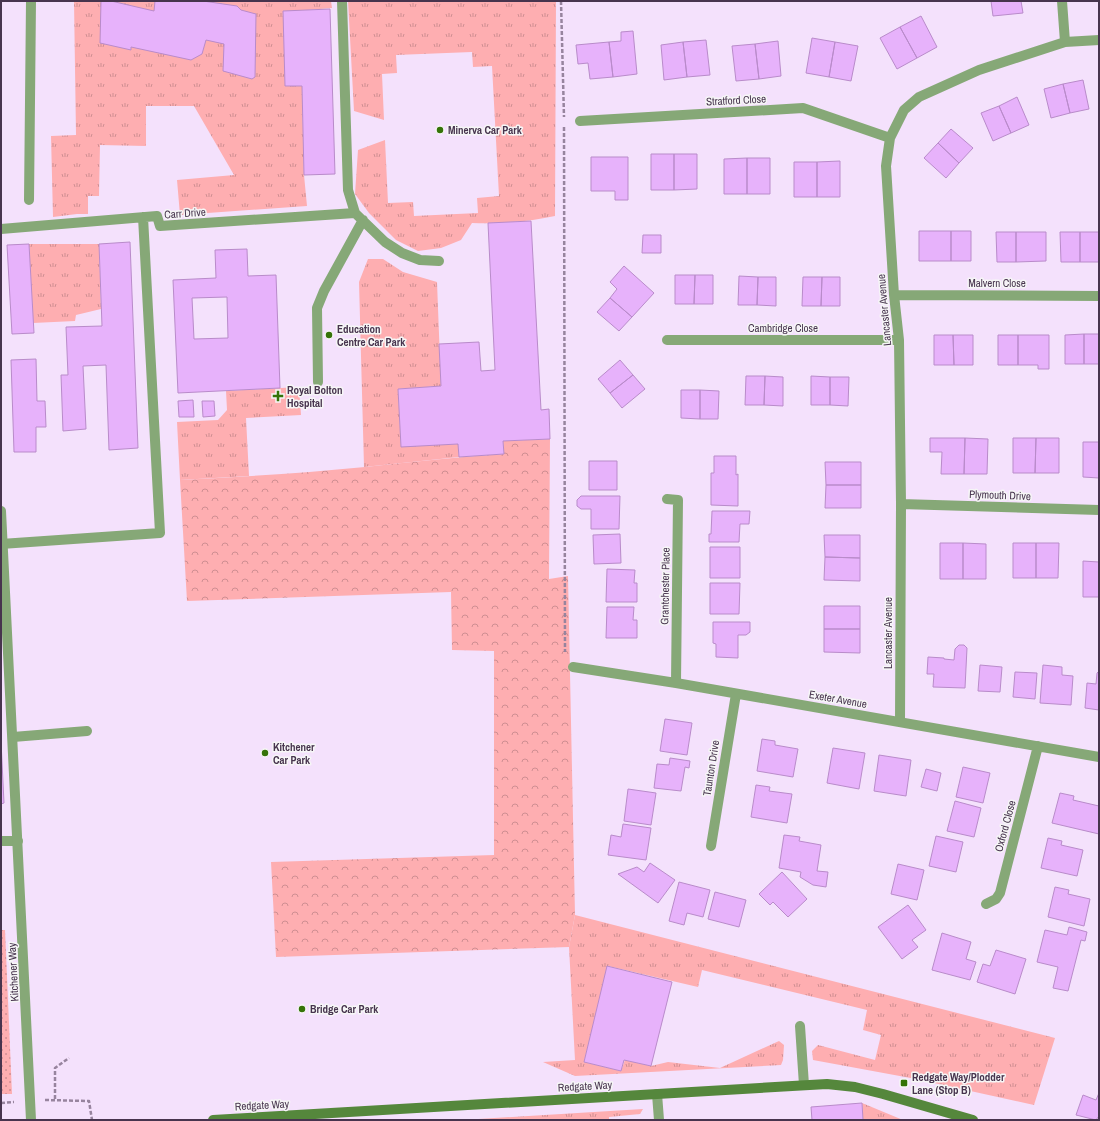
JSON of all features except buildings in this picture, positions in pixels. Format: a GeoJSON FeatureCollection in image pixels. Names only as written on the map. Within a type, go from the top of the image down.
{"type":"FeatureCollection","features":[{"type":"Feature","properties":{"kind":"street"},"geometry":{"type":"LineString","coordinates":[[29,200],[31,1]]}},
{"type":"Feature","properties":{"kind":"street"},"geometry":{"type":"LineString","coordinates":[[342,1],[348,190],[359,217],[385,242],[402,253],[420,260],[439,261]]}},
{"type":"Feature","properties":{"kind":"street"},"geometry":{"type":"LineString","coordinates":[[1062,1],[1065,42]]}},
{"type":"Feature","properties":{"kind":"street","name":"Lancaster Avenue"},"geometry":{"type":"LineString","coordinates":[[900,722],[901,504],[899,340],[894,295],[886,166],[890,138],[904,110],[919,97],[979,70],[1065,42],[1099,40]]}},
{"type":"Feature","properties":{"kind":"street","name":"Stratford Close"},"geometry":{"type":"LineString","coordinates":[[580,121],[803,108],[890,138]]}},
{"type":"Feature","properties":{"kind":"street","name":"Carr Drive"},"geometry":{"type":"LineString","coordinates":[[1,229],[157,216],[160,226],[359,217]]}},
{"type":"Feature","properties":{"kind":"street"},"geometry":{"type":"LineString","coordinates":[[2,544],[160,533],[143,217]]}},
{"type":"Feature","properties":{"kind":"street"},"geometry":{"type":"LineString","coordinates":[[318,382],[317,308],[359,217]]}},
{"type":"Feature","properties":{"kind":"street","name":"Malvern Close"},"geometry":{"type":"LineString","coordinates":[[894,295],[1099,296]]}},
{"type":"Feature","properties":{"kind":"street","name":"Cambridge Close"},"geometry":{"type":"LineString","coordinates":[[667,340],[899,340]]}},
{"type":"Feature","properties":{"kind":"street","name":"Grantchester Place"},"geometry":{"type":"LineString","coordinates":[[667,499],[678,500],[676,683]]}},
{"type":"Feature","properties":{"kind":"street","name":"Plymouth Drive"},"geometry":{"type":"LineString","coordinates":[[901,504],[1099,510]]}},
{"type":"Feature","properties":{"kind":"street","name":"Kitchener Way"},"geometry":{"type":"LineString","coordinates":[[1,511],[6,678],[13,737],[31,1120]]}},
{"type":"Feature","properties":{"kind":"street","name":"Exeter Avenue"},"geometry":{"type":"LineString","coordinates":[[576,667],[1099,757]]}},
{"type":"Feature","properties":{"kind":"street","name":"Taunton Drive"},"geometry":{"type":"LineString","coordinates":[[711,846],[736,694]]}},
{"type":"Feature","properties":{"kind":"street"},"geometry":{"type":"LineString","coordinates":[[13,737],[88,731]]}},
{"type":"Feature","properties":{"kind":"street","name":"Oxford Close"},"geometry":{"type":"LineString","coordinates":[[986,904],[996,899],[1000,893],[1038,746]]}},
{"type":"Feature","properties":{"kind":"street"},"geometry":{"type":"LineString","coordinates":[[1,841],[18,841]]}},
{"type":"Feature","properties":{"kind":"street"},"geometry":{"type":"LineString","coordinates":[[800,1026],[804,1085]]}},
{"type":"Feature","properties":{"kind":"street","name":"Redgate Way"},"geometry":{"type":"LineString","coordinates":[[213,1120],[827,1084],[855,1087],[883,1094],[959,1118],[973,1120]]}},
{"type":"Feature","properties":{"kind":"street"},"geometry":{"type":"LineString","coordinates":[[657,1094],[659,1120]]}},
{"type":"Feature","properties":{"kind":"path"},"geometry":{"type":"LineString","coordinates":[[560,1],[564,121],[565,653],[579,654],[576,667]]}},
{"type":"Feature","properties":{"kind":"path"},"geometry":{"type":"LineString","coordinates":[[55,1099],[55,1068],[69,1058]]}},
{"type":"Feature","properties":{"kind":"path"},"geometry":{"type":"LineString","coordinates":[[1,1103],[55,1099],[89,1100],[92,1120]]}},
{"type":"Feature","properties":{"kind":"green space"},"geometry":{"type":"Polygon","coordinates":[[[74,1],[331,1],[332,8],[284,12],[285,86],[302,86],[304,175],[307,206],[180,215],[177,180],[234,175],[194,106],[146,106],[146,146],[100,145],[99,196],[88,196],[88,214],[53,217],[51,136],[76,135],[74,1]]]}},
{"type":"Feature","properties":{"kind":"green space"},"geometry":{"type":"Polygon","coordinates":[[[348,1],[556,1],[555,216],[514,222],[472,223],[461,240],[441,248],[418,251],[396,240],[369,213],[355,194],[358,150],[385,140],[388,203],[413,202],[414,216],[478,213],[477,198],[499,196],[492,66],[473,67],[472,52],[396,55],[397,73],[382,74],[384,120],[354,111],[348,1]]]}},
{"type":"Feature","properties":{"kind":"green space"},"geometry":{"type":"Polygon","coordinates":[[[29,244],[99,244],[101,309],[76,315],[75,321],[33,323],[29,244]]]}},
{"type":"Feature","properties":{"kind":"green space"},"geometry":{"type":"Polygon","coordinates":[[[368,259],[383,259],[403,272],[437,282],[441,386],[398,389],[401,446],[458,444],[459,457],[364,467],[359,282],[368,259]]]}},
{"type":"Feature","properties":{"kind":"green space"},"geometry":{"type":"Polygon","coordinates":[[[299,387],[301,415],[246,418],[249,476],[180,480],[177,422],[218,420],[227,410],[226,391],[299,387]]]}},
{"type":"Feature","properties":{"kind":"green space"},"geometry":{"type":"Polygon","coordinates":[[[550,439],[549,579],[568,576],[575,915],[569,947],[276,957],[271,862],[494,855],[494,651],[452,650],[451,592],[187,601],[180,480],[319,471],[504,454],[503,441],[550,439]]]}},
{"type":"Feature","properties":{"kind":"green space"},"geometry":{"type":"Polygon","coordinates":[[[575,915],[1055,1038],[1034,1105],[916,1079],[813,1060],[812,1051],[818,1045],[875,1060],[881,1035],[863,1030],[867,1010],[702,970],[698,987],[608,966],[584,1062],[621,1071],[625,1060],[651,1066],[668,1062],[720,1068],[779,1041],[784,1045],[783,1060],[781,1065],[575,1076],[543,1062],[575,1060],[569,947],[575,915]]]}},
{"type":"Feature","properties":{"kind":"green space"},"geometry":{"type":"Polygon","coordinates":[[[1,930],[5,930],[12,1094],[1,1094],[1,930]]]}},
{"type":"Feature","properties":{"kind":"green space"},"geometry":{"type":"Polygon","coordinates":[[[862,1103],[903,1120],[863,1120],[862,1103]]]}},
{"type":"Feature","properties":{"kind":"green space"},"geometry":{"type":"Polygon","coordinates":[[[643,1109],[640,1114],[609,1117],[609,1120],[462,1120],[643,1109]]]}},
{"type":"Feature","properties":{"kind":"place","name":"Minerva Car Park"},"geometry":{"type":"Point","coordinates":[440,130]}},
{"type":"Feature","properties":{"kind":"place","name":"Education Centre Car Park"},"geometry":{"type":"Point","coordinates":[329,335]}},
{"type":"Feature","properties":{"kind":"place","name":"Royal Bolton Hospital"},"geometry":{"type":"Point","coordinates":[278,396]}},
{"type":"Feature","properties":{"kind":"place","name":"Kitchener Car Park"},"geometry":{"type":"Point","coordinates":[265,753]}},
{"type":"Feature","properties":{"kind":"place","name":"Bridge Car Park"},"geometry":{"type":"Point","coordinates":[302,1009]}},
{"type":"Feature","properties":{"kind":"place","name":"Redgate Way/Plodder Lane (Stop B)"},"geometry":{"type":"Point","coordinates":[904,1083]}}]}
